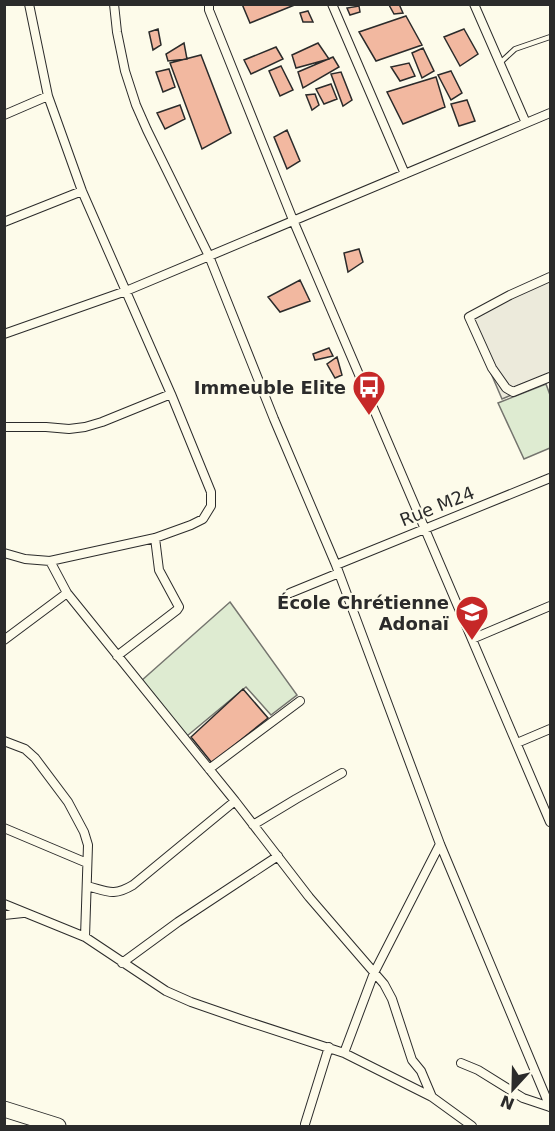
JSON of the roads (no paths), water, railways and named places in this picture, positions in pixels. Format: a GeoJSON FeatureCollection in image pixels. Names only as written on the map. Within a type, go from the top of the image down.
{"type":"FeatureCollection","features":[{"type":"Feature","properties":{"kind":"highway"},"geometry":{"type":"LineString","coordinates":[[4,1109],[58,1126]]}},
{"type":"Feature","properties":{"kind":"street"},"geometry":{"type":"LineString","coordinates":[[4,553],[25,559],[50,561],[155,538],[203,519],[211,506],[211,492],[171,394],[82,191],[48,96],[29,4]]}},
{"type":"Feature","properties":{"kind":"street"},"geometry":{"type":"LineString","coordinates":[[114,4],[119,42],[136,105],[209,256],[274,419],[338,569],[440,844],[550,1107],[523,1098],[478,1070],[461,1063]]}},
{"type":"Feature","properties":{"kind":"street"},"geometry":{"type":"LineString","coordinates":[[209,4],[209,10],[293,220],[550,822]]}},
{"type":"Feature","properties":{"kind":"street"},"geometry":{"type":"LineString","coordinates":[[333,4],[405,174]]}},
{"type":"Feature","properties":{"kind":"street"},"geometry":{"type":"LineString","coordinates":[[474,4],[526,123]]}},
{"type":"Feature","properties":{"kind":"street"},"geometry":{"type":"LineString","coordinates":[[4,115],[48,96]]}},
{"type":"Feature","properties":{"kind":"street"},"geometry":{"type":"LineString","coordinates":[[4,334],[126,291],[550,113]]}},
{"type":"Feature","properties":{"kind":"street"},"geometry":{"type":"LineString","coordinates":[[4,222],[82,191]]}},
{"type":"Feature","properties":{"kind":"street"},"geometry":{"type":"LineString","coordinates":[[550,277],[469,317],[492,368],[506,388],[513,392],[548,378],[550,389]]}},
{"type":"Feature","properties":{"kind":"street"},"geometry":{"type":"LineString","coordinates":[[4,427],[69,429],[85,427],[171,394]]}},
{"type":"Feature","properties":{"kind":"street","name":"Rue M24"},"geometry":{"type":"LineString","coordinates":[[290,592],[426,529],[550,478]]}},
{"type":"Feature","properties":{"kind":"street"},"geometry":{"type":"LineString","coordinates":[[117,656],[179,607],[159,570],[155,538]]}},
{"type":"Feature","properties":{"kind":"street"},"geometry":{"type":"LineString","coordinates":[[50,561],[67,593],[309,897],[384,984],[392,999],[412,1060],[421,1071],[432,1097]]}},
{"type":"Feature","properties":{"kind":"street"},"geometry":{"type":"LineString","coordinates":[[4,640],[67,593]]}},
{"type":"Feature","properties":{"kind":"street"},"geometry":{"type":"LineString","coordinates":[[472,639],[550,606]]}},
{"type":"Feature","properties":{"kind":"street"},"geometry":{"type":"LineString","coordinates":[[209,769],[300,701]]}},
{"type":"Feature","properties":{"kind":"street"},"geometry":{"type":"LineString","coordinates":[[517,743],[550,729]]}},
{"type":"Feature","properties":{"kind":"street"},"geometry":{"type":"LineString","coordinates":[[4,741],[25,749],[35,758],[68,802],[84,832],[88,845],[86,938]]}},
{"type":"Feature","properties":{"kind":"street"},"geometry":{"type":"LineString","coordinates":[[253,825],[342,773]]}},
{"type":"Feature","properties":{"kind":"street"},"geometry":{"type":"LineString","coordinates":[[87,886],[113,893],[133,885],[234,801]]}},
{"type":"Feature","properties":{"kind":"street"},"geometry":{"type":"LineString","coordinates":[[4,828],[87,863]]}},
{"type":"Feature","properties":{"kind":"street"},"geometry":{"type":"LineString","coordinates":[[344,1053],[374,973],[440,844]]}},
{"type":"Feature","properties":{"kind":"street"},"geometry":{"type":"LineString","coordinates":[[122,963],[178,922],[278,856]]}},
{"type":"Feature","properties":{"kind":"street"},"geometry":{"type":"LineString","coordinates":[[4,904],[86,938],[166,991],[191,1002],[344,1053],[432,1097],[472,1126]]}},
{"type":"Feature","properties":{"kind":"street"},"geometry":{"type":"LineString","coordinates":[[4,915],[27,913]]}},
{"type":"Feature","properties":{"kind":"street"},"geometry":{"type":"LineString","coordinates":[[305,1124],[329,1047]]}},
{"type":"Feature","properties":{"kind":"lane"},"geometry":{"type":"LineString","coordinates":[[499,62],[514,50],[550,37]]}},
{"type":"Feature","properties":{"kind":"place","name":"Immeuble Elite"},"geometry":{"type":"Point","coordinates":[369,416]}},
{"type":"Feature","properties":{"kind":"place","name":"École Chrétienne Adonaï"},"geometry":{"type":"Point","coordinates":[472,641]}}]}
